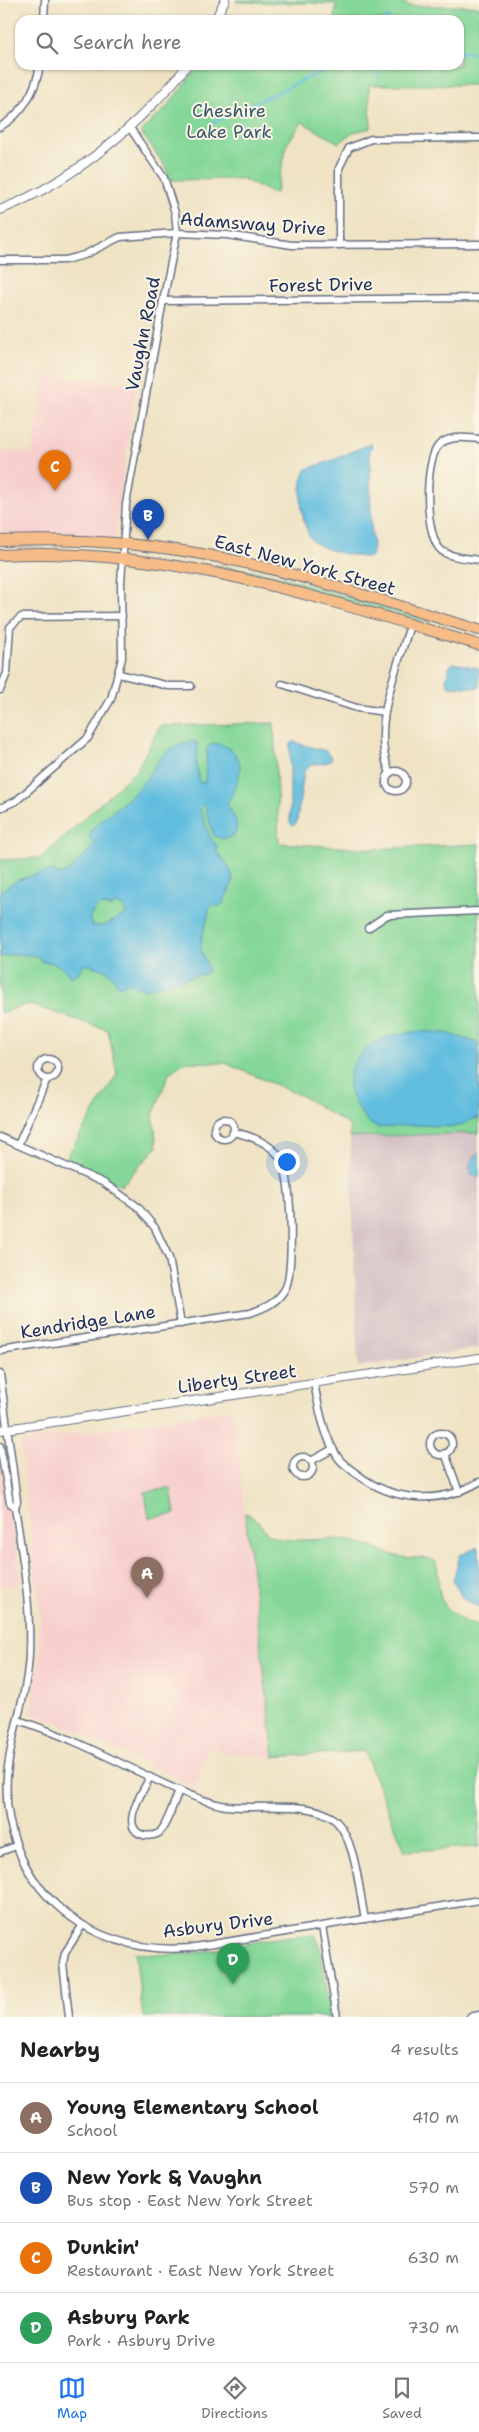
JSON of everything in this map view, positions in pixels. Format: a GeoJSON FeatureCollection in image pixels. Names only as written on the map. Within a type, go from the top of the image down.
{"type":"FeatureCollection","features":[{"type":"Feature","properties":{"kind":"main road","name":"East New York Street"},"geometry":{"type":"LineString","coordinates":[[0,541],[58,540],[124,544],[203,554],[252,565],[479,630]]}},
{"type":"Feature","properties":{"kind":"main road","name":"East New York Street"},"geometry":{"type":"LineString","coordinates":[[0,555],[59,554],[176,564],[245,578],[479,644]]}},
{"type":"Feature","properties":{"kind":"street"},"geometry":{"type":"LineString","coordinates":[[44,15],[45,0]]}},
{"type":"Feature","properties":{"kind":"street"},"geometry":{"type":"LineString","coordinates":[[218,15],[225,0]]}},
{"type":"Feature","properties":{"kind":"street"},"geometry":{"type":"LineString","coordinates":[[0,127],[16,116],[28,100],[39,70]]}},
{"type":"Feature","properties":{"kind":"street"},"geometry":{"type":"LineString","coordinates":[[0,210],[76,170],[130,128],[182,70]]}},
{"type":"Feature","properties":{"kind":"street","name":"Vaughn Road"},"geometry":{"type":"LineString","coordinates":[[0,808],[16,802],[88,738],[111,700],[119,674],[123,642],[123,558],[126,504],[177,233],[175,213],[164,178],[130,128]]}},
{"type":"Feature","properties":{"kind":"street"},"geometry":{"type":"LineString","coordinates":[[339,245],[339,168],[349,148],[371,139],[479,138]]}},
{"type":"Feature","properties":{"kind":"street","name":"Adamsway Drive"},"geometry":{"type":"LineString","coordinates":[[0,260],[65,260],[84,256],[120,237],[177,233],[227,235],[282,245],[479,244]]}},
{"type":"Feature","properties":{"kind":"street","name":"Forest Drive"},"geometry":{"type":"LineString","coordinates":[[163,301],[479,298]]}},
{"type":"Feature","properties":{"kind":"street"},"geometry":{"type":"LineString","coordinates":[[479,439],[461,437],[444,442],[434,453],[429,477],[430,524],[437,546],[449,554],[479,560]]}},
{"type":"Feature","properties":{"kind":"street"},"geometry":{"type":"LineString","coordinates":[[0,690],[7,673],[10,627],[21,617],[122,616]]}},
{"type":"Feature","properties":{"kind":"street"},"geometry":{"type":"LineString","coordinates":[[390,773],[384,749],[386,712],[410,625]]}},
{"type":"Feature","properties":{"kind":"street"},"geometry":{"type":"LineString","coordinates":[[119,674],[169,686],[191,686]]}},
{"type":"Feature","properties":{"kind":"street"},"geometry":{"type":"LineString","coordinates":[[282,684],[357,708],[386,712]]}},
{"type":"Feature","properties":{"kind":"street"},"geometry":{"type":"LineString","coordinates":[[368,928],[387,915],[479,911]]}},
{"type":"Feature","properties":{"kind":"street"},"geometry":{"type":"LineString","coordinates":[[18,1145],[47,1079]]}},
{"type":"Feature","properties":{"kind":"street","name":"Kendridge Lane"},"geometry":{"type":"LineString","coordinates":[[0,1351],[181,1324],[259,1310],[279,1298],[286,1286],[290,1263],[289,1183],[286,1169],[278,1154],[269,1146],[250,1136],[233,1132]]}},
{"type":"Feature","properties":{"kind":"street"},"geometry":{"type":"LineString","coordinates":[[0,1137],[104,1183],[138,1207],[155,1228],[169,1258],[181,1324]]}},
{"type":"Feature","properties":{"kind":"street","name":"Liberty Street"},"geometry":{"type":"LineString","coordinates":[[0,1430],[479,1358]]}},
{"type":"Feature","properties":{"kind":"street","name":"Asbury Drive"},"geometry":{"type":"LineString","coordinates":[[0,1374],[9,1428],[17,1502],[15,1507],[27,1586],[30,1623],[28,1674],[8,1762],[6,1788],[8,1810],[16,1846],[23,1863],[39,1888],[58,1908],[82,1926],[131,1945],[165,1949],[189,1948],[479,1900]]}},
{"type":"Feature","properties":{"kind":"street"},"geometry":{"type":"LineString","coordinates":[[314,1383],[322,1424],[333,1449],[338,1458],[359,1476],[387,1491],[422,1498],[445,1496],[459,1492],[479,1482]]}},
{"type":"Feature","properties":{"kind":"street","name":"Asbury Drive"},"geometry":{"type":"LineString","coordinates":[[0,1446],[10,1503],[15,1507]]}},
{"type":"Feature","properties":{"kind":"street"},"geometry":{"type":"LineString","coordinates":[[311,1461],[333,1449]]}},
{"type":"Feature","properties":{"kind":"street"},"geometry":{"type":"LineString","coordinates":[[445,1454],[459,1492]]}},
{"type":"Feature","properties":{"kind":"street"},"geometry":{"type":"LineString","coordinates":[[18,1720],[64,1736],[179,1790],[230,1806],[310,1809],[335,1821],[350,1846],[365,1918]]}},
{"type":"Feature","properties":{"kind":"street"},"geometry":{"type":"LineString","coordinates":[[150,1777],[132,1817],[134,1828],[141,1834],[153,1835],[162,1828],[179,1790]]}},
{"type":"Feature","properties":{"kind":"street"},"geometry":{"type":"LineString","coordinates":[[0,1852],[16,1846]]}},
{"type":"Feature","properties":{"kind":"street"},"geometry":{"type":"LineString","coordinates":[[69,2017],[63,1963],[68,1947],[82,1926]]}},
{"type":"Feature","properties":{"kind":"street"},"geometry":{"type":"LineString","coordinates":[[322,1926],[337,2017]]}},
{"type":"Feature","properties":{"kind":"street"},"geometry":{"type":"LineString","coordinates":[[470,2017],[479,2015]]}},
{"type":"Feature","properties":{"kind":"shaded area"},"geometry":{"type":"Polygon","coordinates":[[[45,376],[136,384],[114,542],[0,538],[0,451],[33,452],[45,376]]]}},
{"type":"Feature","properties":{"kind":"shaded area"},"geometry":{"type":"Polygon","coordinates":[[[479,1133],[479,1348],[358,1367],[350,1137],[479,1133]]]}},
{"type":"Feature","properties":{"kind":"shaded area"},"geometry":{"type":"Polygon","coordinates":[[[233,1409],[274,1757],[234,1754],[209,1747],[195,1787],[61,1724],[30,1713],[39,1663],[40,1614],[20,1442],[233,1409]]]}},
{"type":"Feature","properties":{"kind":"shaded area"},"geometry":{"type":"Polygon","coordinates":[[[0,1454],[21,1584],[0,1588],[0,1454]]]}},
{"type":"Feature","properties":{"kind":"green space","name":"Cheshire Lake Park"},"geometry":{"type":"Polygon","coordinates":[[[237,0],[397,0],[410,6],[479,6],[479,85],[369,85],[371,128],[354,132],[339,143],[302,122],[287,144],[276,193],[272,193],[243,179],[171,180],[163,163],[141,132],[165,109],[196,70],[464,70],[464,15],[335,15],[337,4],[236,2],[237,0]]]}},
{"type":"Feature","properties":{"kind":"green space"},"geometry":{"type":"Polygon","coordinates":[[[215,565],[271,574],[430,620],[429,622],[370,608],[215,565]]]}},
{"type":"Feature","properties":{"kind":"green space"},"geometry":{"type":"Polygon","coordinates":[[[274,723],[279,843],[371,849],[479,844],[479,1133],[350,1137],[350,1126],[304,1097],[225,1063],[185,1062],[169,1073],[153,1115],[157,1147],[121,1186],[108,1178],[65,1160],[117,1074],[108,1030],[28,1004],[0,1013],[0,860],[41,858],[136,771],[160,726],[274,723]]]}},
{"type":"Feature","properties":{"kind":"green space"},"geometry":{"type":"Polygon","coordinates":[[[171,1488],[175,1514],[149,1518],[145,1492],[171,1488]]]}},
{"type":"Feature","properties":{"kind":"green space"},"geometry":{"type":"Polygon","coordinates":[[[245,1513],[255,1518],[268,1533],[277,1538],[294,1540],[347,1540],[402,1557],[424,1558],[436,1562],[440,1594],[446,1606],[455,1616],[479,1626],[479,1847],[405,1851],[364,1751],[274,1757],[245,1513]]]}},
{"type":"Feature","properties":{"kind":"green space"},"geometry":{"type":"Polygon","coordinates":[[[315,1935],[319,1943],[332,2017],[143,2017],[135,1952],[157,1955],[202,1952],[290,1936],[315,1935]]]}},
{"type":"Feature","properties":{"kind":"water"},"geometry":{"type":"Polygon","coordinates":[[[369,444],[372,445],[370,451],[373,547],[371,556],[368,558],[333,551],[315,543],[306,529],[301,495],[304,475],[307,469],[336,459],[369,444]]]}},
{"type":"Feature","properties":{"kind":"water"},"geometry":{"type":"Polygon","coordinates":[[[453,663],[479,668],[479,688],[449,686],[446,680],[449,667],[453,663]]]}},
{"type":"Feature","properties":{"kind":"water"},"geometry":{"type":"Polygon","coordinates":[[[191,741],[198,744],[196,765],[200,783],[205,782],[207,749],[211,744],[228,748],[238,758],[240,764],[238,778],[227,806],[234,816],[237,827],[234,835],[224,839],[214,836],[204,804],[200,808],[210,837],[217,846],[217,852],[232,873],[232,883],[224,903],[219,906],[213,905],[209,908],[201,945],[207,973],[145,989],[136,987],[130,982],[121,986],[117,984],[108,972],[86,964],[82,966],[77,974],[70,977],[58,965],[42,962],[38,956],[15,954],[0,957],[0,891],[18,880],[41,873],[52,871],[60,875],[70,870],[95,844],[90,839],[91,831],[135,792],[162,756],[178,745],[191,741]],[[117,904],[109,907],[101,905],[95,909],[89,920],[93,926],[104,926],[126,914],[124,907],[117,904]]]}},
{"type":"Feature","properties":{"kind":"water"},"geometry":{"type":"Polygon","coordinates":[[[293,742],[326,751],[332,758],[329,762],[310,765],[304,771],[297,822],[293,826],[290,823],[290,745],[293,742]]]}},
{"type":"Feature","properties":{"kind":"water"},"geometry":{"type":"Polygon","coordinates":[[[418,1031],[445,1033],[479,1043],[479,1118],[453,1127],[415,1125],[377,1127],[373,1126],[363,1115],[351,1094],[349,1084],[350,1074],[359,1056],[367,1048],[387,1037],[418,1031]]]}},
{"type":"Feature","properties":{"kind":"water"},"geometry":{"type":"Polygon","coordinates":[[[479,1153],[479,1177],[472,1175],[470,1165],[479,1153]]]}},
{"type":"Feature","properties":{"kind":"water"},"geometry":{"type":"Polygon","coordinates":[[[479,1547],[479,1607],[463,1599],[453,1580],[460,1555],[479,1547]]]}},
{"type":"Feature","properties":{"kind":"waterway"},"geometry":{"type":"LineString","coordinates":[[464,52],[479,53]]}},
{"type":"Feature","properties":{"kind":"waterway"},"geometry":{"type":"LineString","coordinates":[[210,124],[324,70]]}},
{"type":"Feature","properties":{"kind":"waterway"},"geometry":{"type":"LineString","coordinates":[[377,70],[379,77]]}},
{"type":"Feature","properties":{"kind":"place","name":"Dunkin'"},"geometry":{"type":"Point","coordinates":[55,491]}},
{"type":"Feature","properties":{"kind":"place","name":"New York & Vaughn"},"geometry":{"type":"Point","coordinates":[148,540]}},
{"type":"Feature","properties":{"kind":"place","name":"Young Elementary School"},"geometry":{"type":"Point","coordinates":[147,1598]}},
{"type":"Feature","properties":{"kind":"place","name":"Asbury Park"},"geometry":{"type":"Point","coordinates":[233,1984]}}]}
